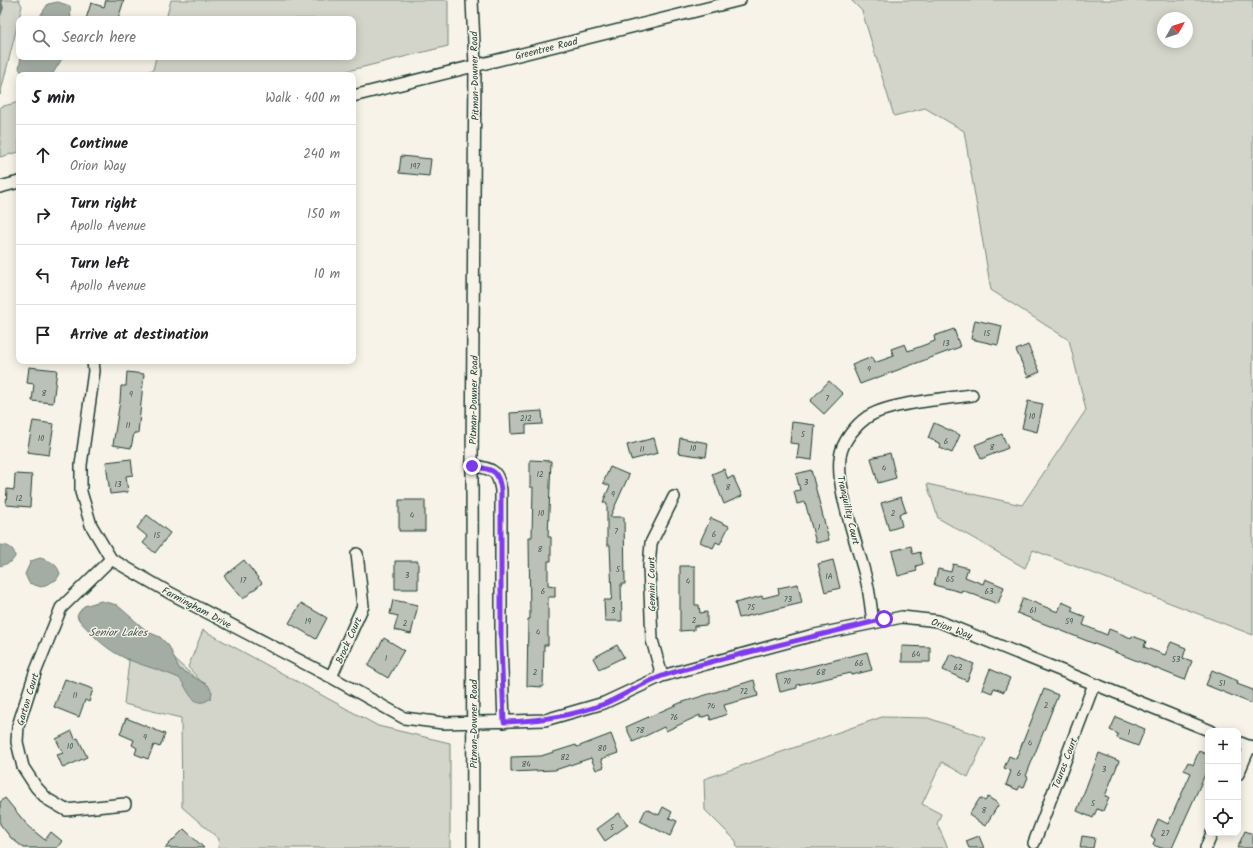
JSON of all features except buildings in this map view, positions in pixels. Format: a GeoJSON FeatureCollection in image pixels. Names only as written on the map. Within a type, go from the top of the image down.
{"type":"FeatureCollection","features":[{"type":"Feature","properties":{"kind":"street","name":"Pitman-Downer Road"},"geometry":{"type":"LineString","coordinates":[[472,0],[475,65],[472,466],[474,723],[473,848]]}},
{"type":"Feature","properties":{"kind":"street","name":"Greentree Road"},"geometry":{"type":"LineString","coordinates":[[356,95],[740,0]]}},
{"type":"Feature","properties":{"kind":"street"},"geometry":{"type":"LineString","coordinates":[[0,187],[16,183]]}},
{"type":"Feature","properties":{"kind":"street","name":"Farmingham Drive"},"geometry":{"type":"LineString","coordinates":[[93,364],[94,371],[81,465],[81,492],[91,525],[111,559],[170,593],[331,677],[404,718],[443,723],[474,723]]}},
{"type":"Feature","properties":{"kind":"street","name":"Tranquility Court"},"geometry":{"type":"LineString","coordinates":[[873,622],[867,583],[842,484],[840,467],[842,450],[851,432],[866,417],[890,408],[972,395]]}},
{"type":"Feature","properties":{"kind":"street"},"geometry":{"type":"LineString","coordinates":[[472,466],[493,470],[499,477],[501,490],[501,643],[504,722]]}},
{"type":"Feature","properties":{"kind":"street","name":"Gemini Court"},"geometry":{"type":"LineString","coordinates":[[662,676],[652,640],[649,567],[651,543],[674,497]]}},
{"type":"Feature","properties":{"kind":"street","name":"Brock Court"},"geometry":{"type":"LineString","coordinates":[[331,677],[363,606],[357,554]]}},
{"type":"Feature","properties":{"kind":"street","name":"Garton Court"},"geometry":{"type":"LineString","coordinates":[[111,559],[61,608],[32,680],[18,726],[17,742],[22,767],[36,787],[47,799],[66,810],[125,804]]}},
{"type":"Feature","properties":{"kind":"street","name":"Orion Way"},"geometry":{"type":"LineString","coordinates":[[474,723],[544,720],[582,711],[604,704],[662,676],[810,636],[902,617],[938,621],[1205,728]]}},
{"type":"Feature","properties":{"kind":"street","name":"Tauras Court"},"geometry":{"type":"LineString","coordinates":[[1034,842],[1094,684]]}},
{"type":"Feature","properties":{"kind":"street"},"geometry":{"type":"LineString","coordinates":[[1241,743],[1251,747],[1241,768]]}},
{"type":"Feature","properties":{"kind":"street"},"geometry":{"type":"LineString","coordinates":[[1206,848],[1211,836]]}},
{"type":"Feature","properties":{"kind":"shaded area"},"geometry":{"type":"Polygon","coordinates":[[[0,0],[19,0],[22,6],[20,16],[16,16],[16,30],[0,95],[0,0]]]}},
{"type":"Feature","properties":{"kind":"shaded area"},"geometry":{"type":"Polygon","coordinates":[[[171,0],[448,0],[448,46],[343,72],[145,72],[153,70],[155,60],[356,60],[356,16],[167,16],[171,0]]]}},
{"type":"Feature","properties":{"kind":"shaded area"},"geometry":{"type":"Polygon","coordinates":[[[851,0],[1253,0],[1253,635],[1033,550],[1025,568],[938,518],[927,484],[1022,505],[1086,410],[1069,340],[991,290],[964,131],[925,108],[894,116],[862,11],[851,0]]]}},
{"type":"Feature","properties":{"kind":"shaded area"},"geometry":{"type":"Polygon","coordinates":[[[16,103],[16,153],[0,157],[0,107],[16,103]]]}},
{"type":"Feature","properties":{"kind":"shaded area"},"geometry":{"type":"Polygon","coordinates":[[[111,603],[207,688],[188,667],[203,630],[378,726],[450,743],[450,848],[218,848],[219,839],[182,807],[181,718],[124,704],[129,661],[77,618],[111,603]]]}},
{"type":"Feature","properties":{"kind":"shaded area"},"geometry":{"type":"Polygon","coordinates":[[[882,717],[928,718],[986,738],[968,777],[942,762],[922,804],[941,814],[937,824],[948,848],[737,848],[736,841],[705,810],[704,779],[882,717]]]}},
{"type":"Feature","properties":{"kind":"water"},"geometry":{"type":"Polygon","coordinates":[[[58,2],[70,6],[71,16],[40,16],[48,4],[58,2]]]}},
{"type":"Feature","properties":{"kind":"water"},"geometry":{"type":"Polygon","coordinates":[[[20,60],[61,60],[54,72],[21,72],[19,68],[20,60]]]}},
{"type":"Feature","properties":{"kind":"water"},"geometry":{"type":"Polygon","coordinates":[[[0,545],[12,549],[15,557],[11,562],[0,566],[0,545]]]}},
{"type":"Feature","properties":{"kind":"water"},"geometry":{"type":"Polygon","coordinates":[[[40,558],[53,563],[59,570],[60,574],[56,580],[41,587],[29,583],[25,574],[31,561],[40,558]]]}},
{"type":"Feature","properties":{"kind":"water","name":"Senior Lakes"},"geometry":{"type":"Polygon","coordinates":[[[101,601],[117,605],[148,632],[160,637],[169,646],[179,669],[208,685],[212,692],[211,698],[205,702],[195,700],[179,678],[132,661],[101,643],[82,624],[77,615],[84,606],[101,601]]]}},
{"type":"Feature","properties":{"kind":"waterway"},"geometry":{"type":"LineString","coordinates":[[0,0],[2,8],[0,14]]}},
{"type":"Feature","properties":{"kind":"route"},"geometry":{"type":"LineString","coordinates":[[472,466],[493,470],[499,477],[501,490],[501,643],[504,722],[544,720],[582,711],[604,704],[662,676],[705,663],[810,636],[884,619]]}}]}
